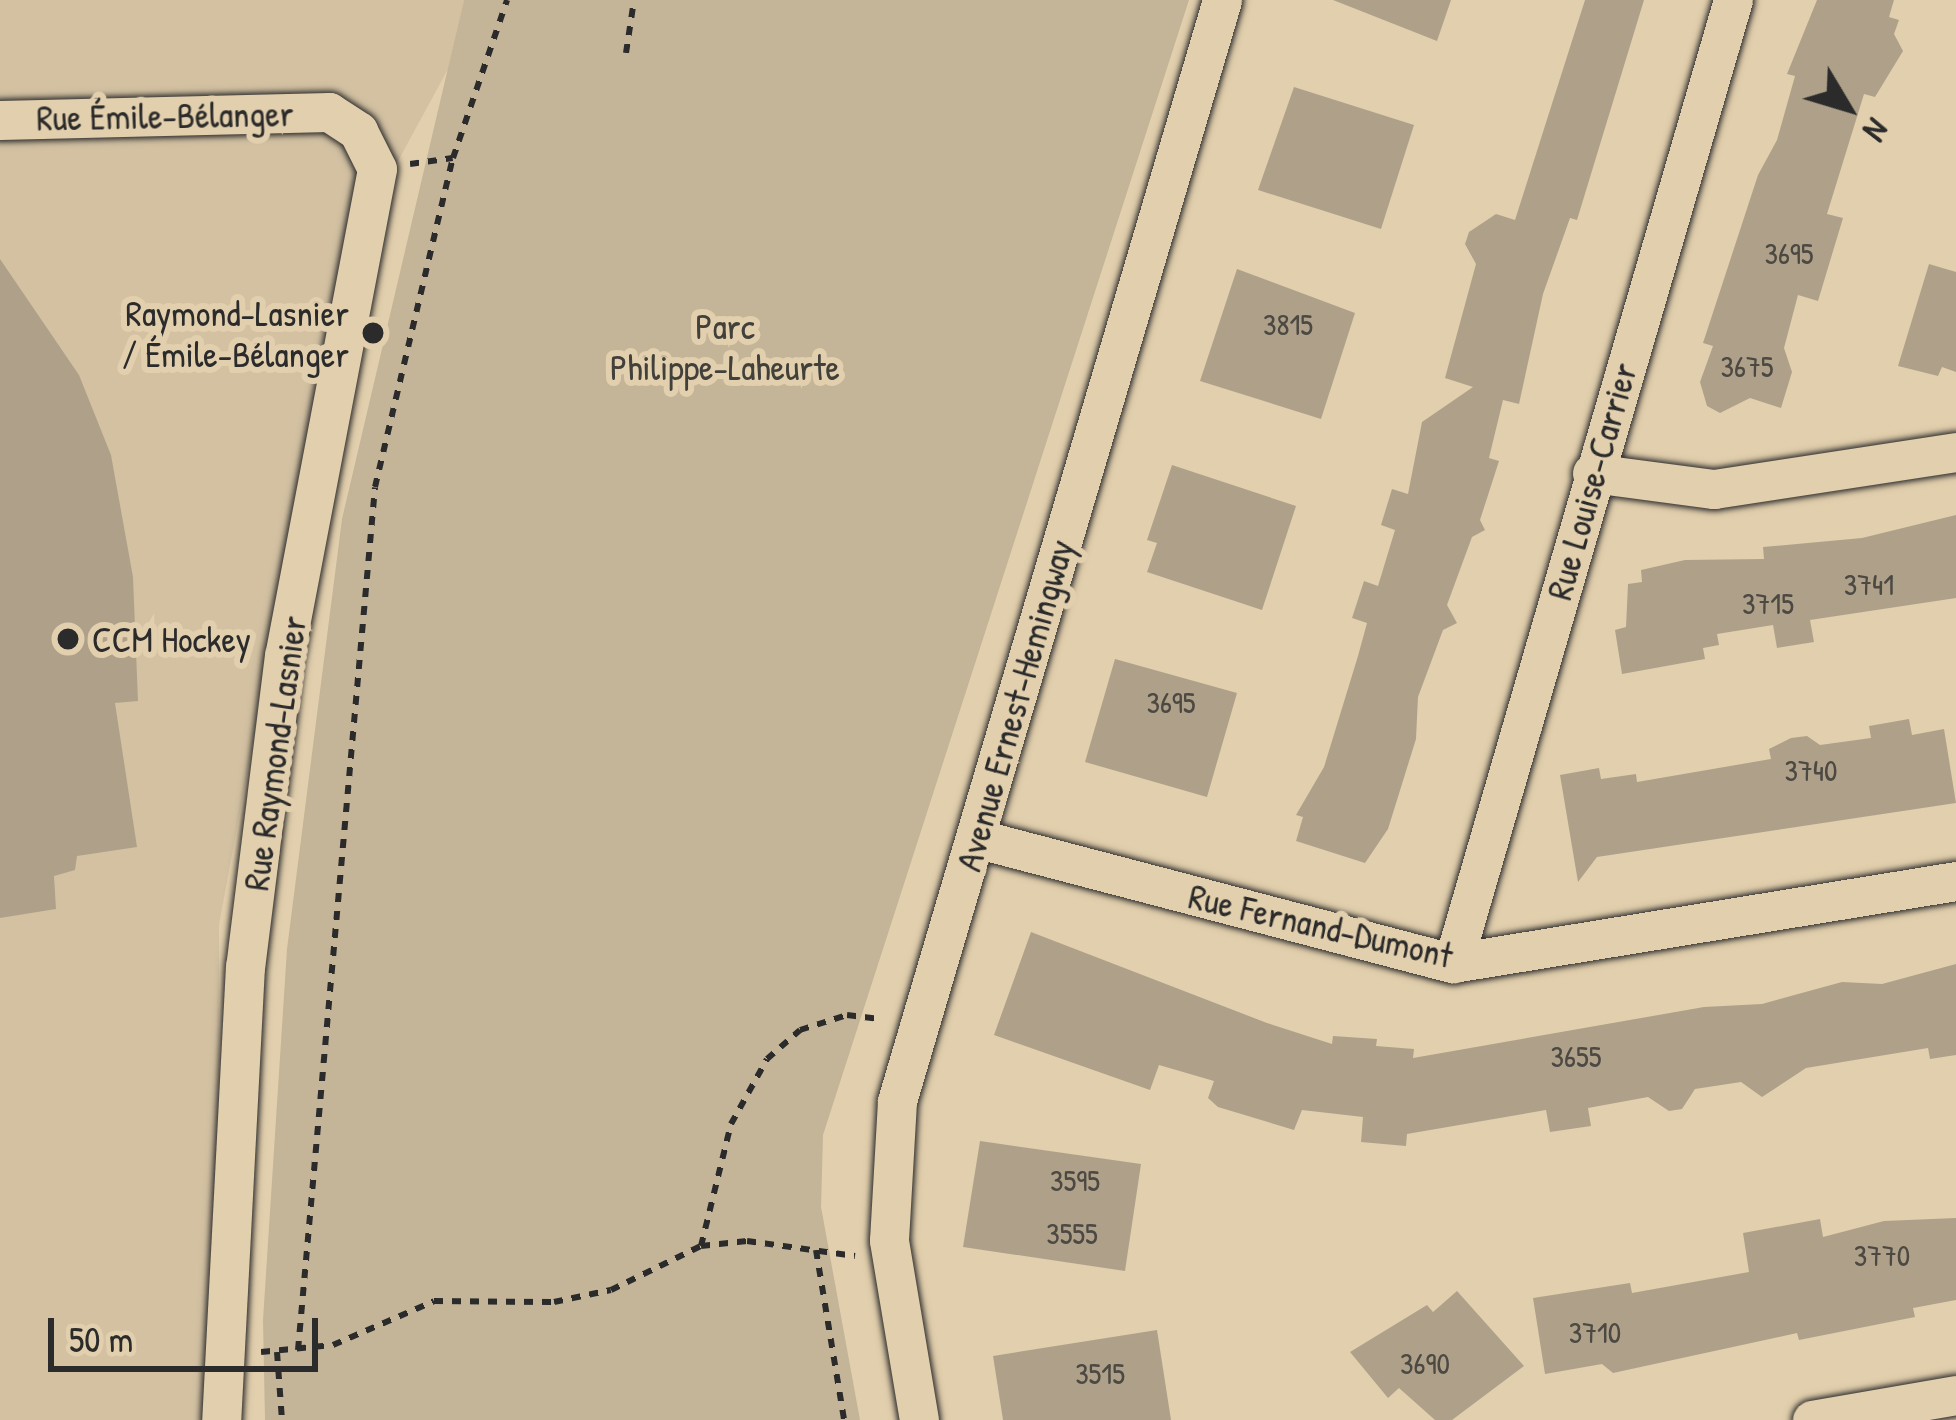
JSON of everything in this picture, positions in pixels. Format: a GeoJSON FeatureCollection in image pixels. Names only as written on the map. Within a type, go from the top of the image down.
{"type":"FeatureCollection","features":[{"type":"Feature","properties":{"kind":"street","name":"Avenue Ernest-Hemingway"},"geometry":{"type":"LineString","coordinates":[[919,1420],[889,1240],[897,1101],[1222,0]]}},
{"type":"Feature","properties":{"kind":"street","name":"Rue Louise-Carrier"},"geometry":{"type":"LineString","coordinates":[[1453,963],[1732,0]]}},
{"type":"Feature","properties":{"kind":"street","name":"Rue Émile-Bélanger"},"geometry":{"type":"LineString","coordinates":[[0,120],[329,112],[358,131],[377,169]]}},
{"type":"Feature","properties":{"kind":"street","name":"Rue Raymond-Lasnier"},"geometry":{"type":"LineString","coordinates":[[221,1420],[228,1356],[245,966],[284,655],[377,169]]}},
{"type":"Feature","properties":{"kind":"street"},"geometry":{"type":"LineString","coordinates":[[1592,473],[1714,488],[1956,452]]}},
{"type":"Feature","properties":{"kind":"street","name":"Rue Fernand-Dumont"},"geometry":{"type":"LineString","coordinates":[[975,838],[1453,963],[1956,881]]}},
{"type":"Feature","properties":{"kind":"street"},"geometry":{"type":"LineString","coordinates":[[1812,1420],[1944,1404]]}},
{"type":"Feature","properties":{"kind":"path"},"geometry":{"type":"LineString","coordinates":[[298,1350],[375,488],[453,158],[507,0]]}},
{"type":"Feature","properties":{"kind":"path"},"geometry":{"type":"LineString","coordinates":[[626,53],[634,0]]}},
{"type":"Feature","properties":{"kind":"path"},"geometry":{"type":"LineString","coordinates":[[377,169],[453,158]]}},
{"type":"Feature","properties":{"kind":"path"},"geometry":{"type":"LineString","coordinates":[[701,1246],[731,1124],[767,1059],[800,1030],[847,1015],[882,1019]]}},
{"type":"Feature","properties":{"kind":"path"},"geometry":{"type":"LineString","coordinates":[[228,1356],[333,1345],[434,1301],[554,1302],[610,1290],[701,1246],[747,1240],[854,1257],[889,1240]]}},
{"type":"Feature","properties":{"kind":"path"},"geometry":{"type":"LineString","coordinates":[[816,1250],[844,1420]]}},
{"type":"Feature","properties":{"kind":"path"},"geometry":{"type":"LineString","coordinates":[[278,1350],[282,1420]]}},
{"type":"Feature","properties":{"kind":"shaded area"},"geometry":{"type":"Polygon","coordinates":[[[0,0],[464,0],[448,69],[341,266],[219,925],[218,1420],[0,1420],[0,0]]]}},
{"type":"Feature","properties":{"kind":"green space","name":"Parc Philippe-Laheurte"},"geometry":{"type":"Polygon","coordinates":[[[464,0],[1189,0],[823,1135],[821,1207],[860,1420],[265,1420],[263,1320],[287,949],[342,519],[464,0]]]}},
{"type":"Feature","properties":{"kind":"building"},"geometry":{"type":"Polygon","coordinates":[[[1333,0],[1451,0],[1437,41],[1333,0]]]}},
{"type":"Feature","properties":{"kind":"building"},"geometry":{"type":"Polygon","coordinates":[[[1585,0],[1644,0],[1577,220],[1570,218],[1543,294],[1519,404],[1503,400],[1489,458],[1499,461],[1480,520],[1485,530],[1472,537],[1447,605],[1457,623],[1443,630],[1418,697],[1416,739],[1388,829],[1365,863],[1296,841],[1303,817],[1296,815],[1324,767],[1358,656],[1367,623],[1352,618],[1364,581],[1378,586],[1395,530],[1381,525],[1392,489],[1408,494],[1422,422],[1473,387],[1445,378],[1476,264],[1465,244],[1469,232],[1496,214],[1515,220],[1585,0]]]}},
{"type":"Feature","properties":{"kind":"building"},"geometry":{"type":"Polygon","coordinates":[[[1817,0],[1894,0],[1889,17],[1899,20],[1894,34],[1903,51],[1875,97],[1864,94],[1827,214],[1843,218],[1818,301],[1798,295],[1784,348],[1792,372],[1781,408],[1750,398],[1720,413],[1707,406],[1700,382],[1713,346],[1703,343],[1758,175],[1777,140],[1795,76],[1787,74],[1817,0]]]}},
{"type":"Feature","properties":{"kind":"building"},"geometry":{"type":"Polygon","coordinates":[[[1294,87],[1414,125],[1381,229],[1258,190],[1294,87]]]}},
{"type":"Feature","properties":{"kind":"building","name":"CCM Hockey"},"geometry":{"type":"Polygon","coordinates":[[[0,259],[79,375],[111,455],[133,577],[138,701],[115,703],[137,847],[77,856],[75,870],[54,876],[56,909],[0,918],[0,259]]]}},
{"type":"Feature","properties":{"kind":"building"},"geometry":{"type":"Polygon","coordinates":[[[1929,264],[1956,272],[1956,372],[1942,367],[1938,376],[1898,366],[1929,264]]]}},
{"type":"Feature","properties":{"kind":"building"},"geometry":{"type":"Polygon","coordinates":[[[1237,269],[1355,313],[1321,419],[1200,381],[1237,269]]]}},
{"type":"Feature","properties":{"kind":"building"},"geometry":{"type":"Polygon","coordinates":[[[1172,465],[1296,506],[1262,610],[1147,572],[1157,543],[1147,540],[1172,465]]]}},
{"type":"Feature","properties":{"kind":"building"},"geometry":{"type":"Polygon","coordinates":[[[1956,515],[1956,598],[1810,620],[1814,642],[1777,648],[1773,625],[1717,634],[1719,645],[1703,648],[1705,659],[1622,674],[1615,630],[1626,627],[1628,584],[1642,582],[1641,570],[1685,560],[1764,559],[1763,547],[1862,538],[1956,515]]]}},
{"type":"Feature","properties":{"kind":"building"},"geometry":{"type":"Polygon","coordinates":[[[1115,659],[1237,693],[1207,797],[1085,762],[1115,659]]]}},
{"type":"Feature","properties":{"kind":"building"},"geometry":{"type":"Polygon","coordinates":[[[1909,719],[1912,735],[1944,729],[1956,803],[1597,857],[1578,882],[1560,775],[1599,768],[1601,779],[1636,774],[1637,782],[1771,759],[1769,749],[1791,738],[1807,736],[1820,745],[1871,738],[1869,726],[1909,719]]]}},
{"type":"Feature","properties":{"kind":"building"},"geometry":{"type":"Polygon","coordinates":[[[1031,932],[1267,1023],[1332,1044],[1333,1036],[1377,1039],[1376,1046],[1414,1049],[1413,1058],[1704,1007],[1762,1004],[1842,982],[1882,984],[1956,964],[1956,1055],[1930,1059],[1928,1048],[1806,1068],[1762,1097],[1741,1082],[1695,1089],[1682,1109],[1669,1111],[1648,1097],[1588,1108],[1591,1126],[1550,1132],[1546,1110],[1407,1134],[1406,1146],[1361,1142],[1363,1117],[1302,1110],[1294,1130],[1218,1107],[1208,1098],[1214,1081],[1159,1065],[1150,1090],[994,1035],[1031,932]]]}},
{"type":"Feature","properties":{"kind":"building"},"geometry":{"type":"Polygon","coordinates":[[[980,1141],[1141,1164],[1125,1271],[963,1247],[980,1141]]]}},
{"type":"Feature","properties":{"kind":"building"},"geometry":{"type":"Polygon","coordinates":[[[1956,1218],[1956,1300],[1913,1308],[1915,1317],[1799,1340],[1797,1333],[1613,1373],[1602,1364],[1545,1374],[1533,1298],[1630,1283],[1632,1293],[1749,1272],[1743,1233],[1820,1219],[1823,1237],[1884,1221],[1956,1218]]]}},
{"type":"Feature","properties":{"kind":"building"},"geometry":{"type":"Polygon","coordinates":[[[1457,1291],[1524,1366],[1452,1420],[1435,1420],[1399,1388],[1388,1398],[1350,1352],[1427,1305],[1433,1312],[1457,1291]]]}},
{"type":"Feature","properties":{"kind":"building"},"geometry":{"type":"Polygon","coordinates":[[[1157,1330],[1171,1420],[1003,1420],[993,1356],[1157,1330]]]}},
{"type":"Feature","properties":{"kind":"place","name":"Raymond-Lasnier / Émile-Bélanger"},"geometry":{"type":"Point","coordinates":[373,333]}},
{"type":"Feature","properties":{"kind":"place","name":"CCM Hockey"},"geometry":{"type":"Point","coordinates":[68,639]}}]}
